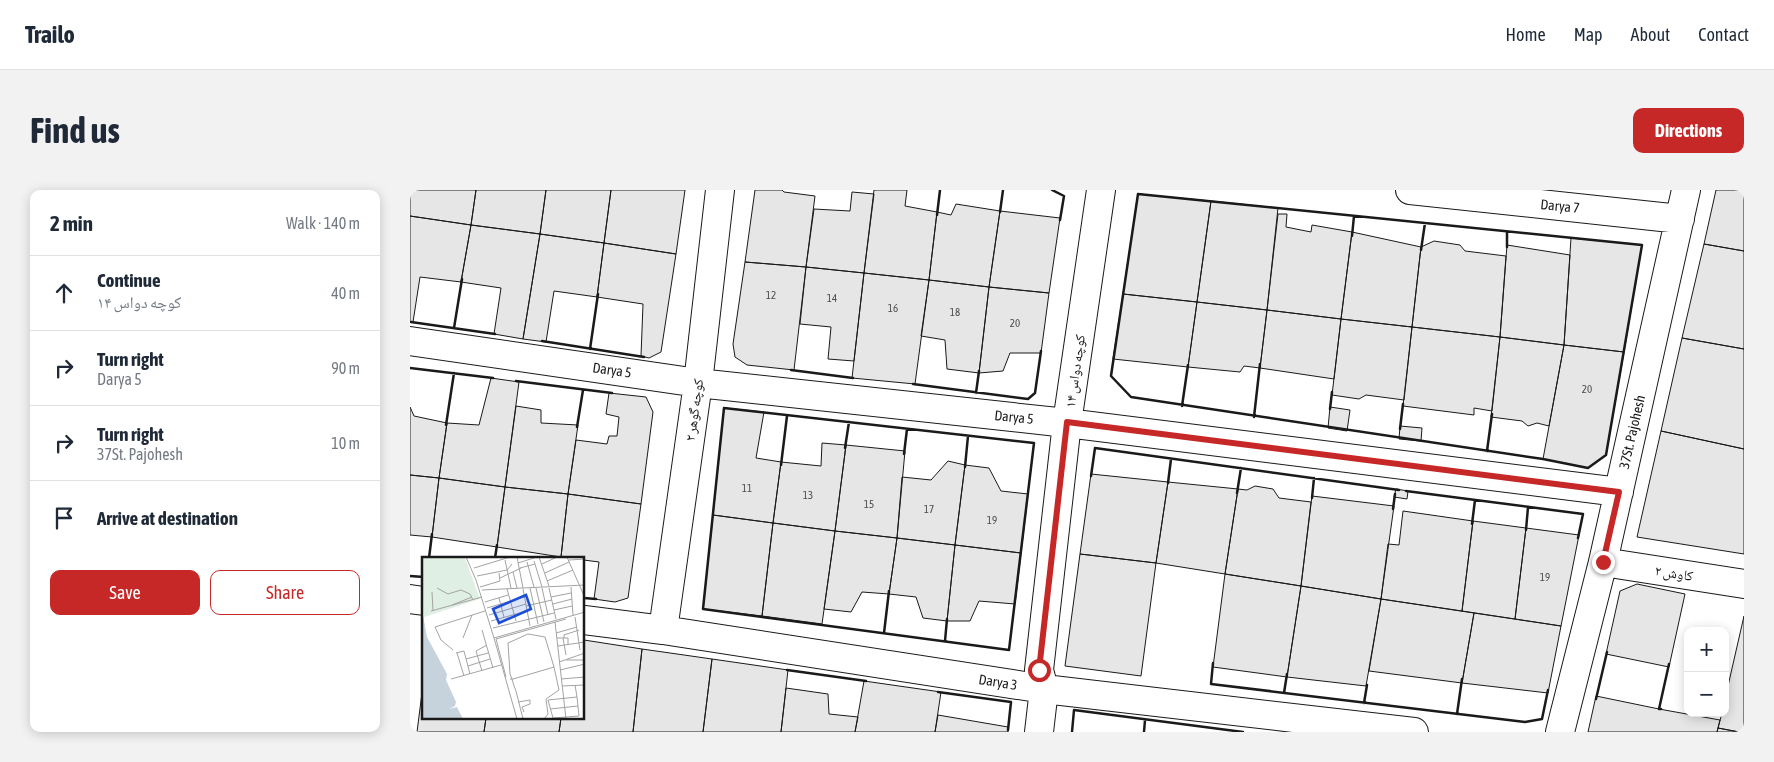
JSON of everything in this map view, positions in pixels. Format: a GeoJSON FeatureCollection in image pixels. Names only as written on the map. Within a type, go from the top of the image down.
{"type":"FeatureCollection","features":[{"type":"Feature","properties":{"kind":"street","name":"کوچه گوهر ۲"},"geometry":{"type":"LineString","coordinates":[[663,630],[698,383],[720,190]]}},
{"type":"Feature","properties":{"kind":"street","name":"کوچه دواس ۱۴"},"geometry":{"type":"LineString","coordinates":[[1039,732],[1044,689],[1039,670],[1067,422],[1101,190]]}},
{"type":"Feature","properties":{"kind":"street","name":"Darya 7"},"geometry":{"type":"LineString","coordinates":[[1410,190],[1680,219]]}},
{"type":"Feature","properties":{"kind":"street","name":"37St. Pajohesh"},"geometry":{"type":"LineString","coordinates":[[1560,732],[1603,562],[1686,190]]}},
{"type":"Feature","properties":{"kind":"street","name":"Darya 5"},"geometry":{"type":"LineString","coordinates":[[410,341],[698,383],[1067,422],[1619,492]]}},
{"type":"Feature","properties":{"kind":"street","name":"کاوش ۲"},"geometry":{"type":"LineString","coordinates":[[1603,562],[1744,584]]}},
{"type":"Feature","properties":{"kind":"street","name":"Darya 3"},"geometry":{"type":"LineString","coordinates":[[585,620],[663,630],[1044,689],[1414,732]]}},
{"type":"Feature","properties":{"kind":"building"},"geometry":{"type":"Polygon","coordinates":[[[410,190],[476,190],[471,225],[410,216],[410,190]]]}},
{"type":"Feature","properties":{"kind":"building"},"geometry":{"type":"Polygon","coordinates":[[[476,190],[546,190],[540,234],[471,225],[476,190]]]}},
{"type":"Feature","properties":{"kind":"building"},"geometry":{"type":"Polygon","coordinates":[[[546,190],[611,190],[604,243],[540,234],[546,190]]]}},
{"type":"Feature","properties":{"kind":"building"},"geometry":{"type":"Polygon","coordinates":[[[611,190],[685,190],[676,254],[604,243],[611,190]]]}},
{"type":"Feature","properties":{"kind":"building"},"geometry":{"type":"Polygon","coordinates":[[[755,190],[782,190],[784,192],[815,196],[806,267],[745,262],[755,190]]]}},
{"type":"Feature","properties":{"kind":"building"},"geometry":{"type":"Polygon","coordinates":[[[874,190],[907,190],[905,206],[937,212],[929,280],[864,273],[874,190]]]}},
{"type":"Feature","properties":{"kind":"building"},"geometry":{"type":"Polygon","coordinates":[[[1716,190],[1744,190],[1744,251],[1704,244],[1716,190]]]}},
{"type":"Feature","properties":{"kind":"building"},"geometry":{"type":"Polygon","coordinates":[[[852,192],[874,194],[864,273],[806,267],[814,209],[850,211],[852,192]]]}},
{"type":"Feature","properties":{"kind":"building"},"geometry":{"type":"Polygon","coordinates":[[[1138,194],[1211,201],[1197,302],[1123,294],[1138,194]]]}},
{"type":"Feature","properties":{"kind":"building"},"geometry":{"type":"Polygon","coordinates":[[[1211,201],[1278,208],[1267,310],[1197,302],[1211,201]]]}},
{"type":"Feature","properties":{"kind":"building"},"geometry":{"type":"Polygon","coordinates":[[[956,204],[1000,211],[989,287],[929,280],[937,212],[951,215],[956,204]]]}},
{"type":"Feature","properties":{"kind":"building"},"geometry":{"type":"Polygon","coordinates":[[[1000,211],[1060,218],[1049,293],[989,287],[1000,211]]]}},
{"type":"Feature","properties":{"kind":"building"},"geometry":{"type":"Polygon","coordinates":[[[1278,214],[1287,214],[1286,227],[1311,232],[1312,225],[1352,232],[1341,319],[1267,310],[1278,214]]]}},
{"type":"Feature","properties":{"kind":"building"},"geometry":{"type":"Polygon","coordinates":[[[410,216],[471,225],[461,282],[420,277],[413,322],[410,322],[410,216]]]}},
{"type":"Feature","properties":{"kind":"building"},"geometry":{"type":"Polygon","coordinates":[[[471,225],[540,234],[523,339],[494,334],[501,288],[461,282],[471,225]]]}},
{"type":"Feature","properties":{"kind":"building"},"geometry":{"type":"Polygon","coordinates":[[[1352,232],[1421,247],[1412,327],[1341,319],[1352,232]]]}},
{"type":"Feature","properties":{"kind":"building"},"geometry":{"type":"Polygon","coordinates":[[[540,234],[604,243],[597,297],[554,291],[546,342],[523,339],[540,234]]]}},
{"type":"Feature","properties":{"kind":"building"},"geometry":{"type":"Polygon","coordinates":[[[1571,238],[1642,245],[1624,352],[1564,345],[1571,238]]]}},
{"type":"Feature","properties":{"kind":"building"},"geometry":{"type":"Polygon","coordinates":[[[1434,241],[1460,245],[1465,251],[1506,256],[1500,337],[1412,327],[1421,247],[1434,241]]]}},
{"type":"Feature","properties":{"kind":"building"},"geometry":{"type":"Polygon","coordinates":[[[604,243],[676,254],[661,352],[649,358],[641,356],[643,304],[597,297],[604,243]]]}},
{"type":"Feature","properties":{"kind":"building"},"geometry":{"type":"Polygon","coordinates":[[[1704,244],[1744,251],[1744,349],[1682,338],[1704,244]]]}},
{"type":"Feature","properties":{"kind":"building"},"geometry":{"type":"Polygon","coordinates":[[[1507,245],[1570,255],[1564,345],[1500,337],[1507,245]]]}},
{"type":"Feature","properties":{"kind":"building"},"geometry":{"type":"Polygon","coordinates":[[[745,262],[806,267],[794,370],[747,365],[735,357],[733,344],[745,262]]]}},
{"type":"Feature","properties":{"kind":"building"},"geometry":{"type":"Polygon","coordinates":[[[806,267],[864,273],[854,361],[828,359],[831,327],[800,324],[806,267]]]}},
{"type":"Feature","properties":{"kind":"building"},"geometry":{"type":"Polygon","coordinates":[[[864,273],[929,280],[915,384],[852,378],[864,273]]]}},
{"type":"Feature","properties":{"kind":"building"},"geometry":{"type":"Polygon","coordinates":[[[929,280],[989,287],[979,373],[947,369],[945,340],[921,336],[929,280]]]}},
{"type":"Feature","properties":{"kind":"building"},"geometry":{"type":"Polygon","coordinates":[[[989,287],[1049,293],[1041,353],[1010,353],[1003,371],[979,373],[989,287]]]}},
{"type":"Feature","properties":{"kind":"building"},"geometry":{"type":"Polygon","coordinates":[[[1123,294],[1197,302],[1188,367],[1113,359],[1123,294]]]}},
{"type":"Feature","properties":{"kind":"building"},"geometry":{"type":"Polygon","coordinates":[[[1197,302],[1267,310],[1260,368],[1244,366],[1240,372],[1188,367],[1197,302]]]}},
{"type":"Feature","properties":{"kind":"building"},"geometry":{"type":"Polygon","coordinates":[[[1267,310],[1341,319],[1334,379],[1260,368],[1267,310]]]}},
{"type":"Feature","properties":{"kind":"building"},"geometry":{"type":"Polygon","coordinates":[[[1341,319],[1412,327],[1404,400],[1366,395],[1359,399],[1332,395],[1341,319]]]}},
{"type":"Feature","properties":{"kind":"building"},"geometry":{"type":"Polygon","coordinates":[[[1412,327],[1500,337],[1492,411],[1474,408],[1474,415],[1403,406],[1412,327]]]}},
{"type":"Feature","properties":{"kind":"building"},"geometry":{"type":"Polygon","coordinates":[[[1500,337],[1564,345],[1549,426],[1537,423],[1528,426],[1522,421],[1491,417],[1500,337]]]}},
{"type":"Feature","properties":{"kind":"building"},"geometry":{"type":"Polygon","coordinates":[[[1682,338],[1744,349],[1744,449],[1661,431],[1682,338]]]}},
{"type":"Feature","properties":{"kind":"building"},"geometry":{"type":"Polygon","coordinates":[[[1564,345],[1624,352],[1606,455],[1588,468],[1543,459],[1564,345]]]}},
{"type":"Feature","properties":{"kind":"building"},"geometry":{"type":"Polygon","coordinates":[[[491,378],[519,382],[505,487],[439,478],[447,423],[479,425],[491,378]]]}},
{"type":"Feature","properties":{"kind":"building"},"geometry":{"type":"Polygon","coordinates":[[[609,393],[646,397],[653,412],[641,504],[568,494],[576,440],[607,444],[609,436],[617,436],[619,417],[606,414],[609,393]]]}},
{"type":"Feature","properties":{"kind":"building"},"geometry":{"type":"Polygon","coordinates":[[[516,406],[541,410],[541,423],[578,425],[568,494],[505,487],[516,406]]]}},
{"type":"Feature","properties":{"kind":"building"},"geometry":{"type":"Polygon","coordinates":[[[410,407],[414,416],[447,423],[439,478],[410,475],[410,407]]]}},
{"type":"Feature","properties":{"kind":"building"},"geometry":{"type":"Polygon","coordinates":[[[1330,407],[1350,410],[1347,431],[1328,428],[1330,407]]]}},
{"type":"Feature","properties":{"kind":"building"},"geometry":{"type":"Polygon","coordinates":[[[724,408],[764,412],[756,458],[781,462],[773,523],[713,515],[724,408]]]}},
{"type":"Feature","properties":{"kind":"building"},"geometry":{"type":"Polygon","coordinates":[[[1400,426],[1422,428],[1421,441],[1399,439],[1400,426]]]}},
{"type":"Feature","properties":{"kind":"building"},"geometry":{"type":"Polygon","coordinates":[[[1661,431],[1744,449],[1744,554],[1637,537],[1661,431]]]}},
{"type":"Feature","properties":{"kind":"building"},"geometry":{"type":"Polygon","coordinates":[[[822,443],[846,445],[835,531],[773,523],[781,462],[821,466],[822,443]]]}},
{"type":"Feature","properties":{"kind":"building"},"geometry":{"type":"Polygon","coordinates":[[[846,445],[905,451],[897,538],[835,531],[846,445]]]}},
{"type":"Feature","properties":{"kind":"building"},"geometry":{"type":"Polygon","coordinates":[[[948,461],[965,465],[955,545],[897,538],[902,477],[931,480],[948,461]]]}},
{"type":"Feature","properties":{"kind":"building"},"geometry":{"type":"Polygon","coordinates":[[[965,465],[989,468],[1001,491],[1028,494],[1021,553],[955,545],[965,465]]]}},
{"type":"Feature","properties":{"kind":"building"},"geometry":{"type":"Polygon","coordinates":[[[1091,474],[1168,482],[1156,563],[1080,554],[1091,474]]]}},
{"type":"Feature","properties":{"kind":"building"},"geometry":{"type":"Polygon","coordinates":[[[410,475],[439,478],[432,537],[410,535],[410,475]]]}},
{"type":"Feature","properties":{"kind":"building"},"geometry":{"type":"Polygon","coordinates":[[[439,478],[505,487],[497,547],[432,537],[439,478]]]}},
{"type":"Feature","properties":{"kind":"building"},"geometry":{"type":"Polygon","coordinates":[[[1168,482],[1238,489],[1225,574],[1156,563],[1168,482]]]}},
{"type":"Feature","properties":{"kind":"building"},"geometry":{"type":"Polygon","coordinates":[[[1255,486],[1273,489],[1279,498],[1311,502],[1301,586],[1225,574],[1238,489],[1247,490],[1255,486]]]}},
{"type":"Feature","properties":{"kind":"building"},"geometry":{"type":"Polygon","coordinates":[[[505,487],[568,494],[561,557],[497,547],[505,487]]]}},
{"type":"Feature","properties":{"kind":"building"},"geometry":{"type":"Polygon","coordinates":[[[1396,489],[1408,491],[1407,499],[1394,497],[1396,489]]]}},
{"type":"Feature","properties":{"kind":"building"},"geometry":{"type":"Polygon","coordinates":[[[568,494],[641,504],[628,598],[615,602],[594,599],[599,562],[585,560],[585,557],[561,557],[568,494]]]}},
{"type":"Feature","properties":{"kind":"building"},"geometry":{"type":"Polygon","coordinates":[[[1312,496],[1394,506],[1381,599],[1301,586],[1312,496]]]}},
{"type":"Feature","properties":{"kind":"building"},"geometry":{"type":"Polygon","coordinates":[[[1403,511],[1473,521],[1462,611],[1381,599],[1388,544],[1399,545],[1403,511]]]}},
{"type":"Feature","properties":{"kind":"building"},"geometry":{"type":"Polygon","coordinates":[[[713,515],[773,523],[762,616],[703,609],[713,515]]]}},
{"type":"Feature","properties":{"kind":"building"},"geometry":{"type":"Polygon","coordinates":[[[1473,521],[1526,528],[1515,619],[1462,611],[1473,521]]]}},
{"type":"Feature","properties":{"kind":"building"},"geometry":{"type":"Polygon","coordinates":[[[773,523],[835,531],[822,624],[762,616],[773,523]]]}},
{"type":"Feature","properties":{"kind":"building"},"geometry":{"type":"Polygon","coordinates":[[[1526,528],[1579,535],[1561,626],[1515,619],[1526,528]]]}},
{"type":"Feature","properties":{"kind":"building"},"geometry":{"type":"Polygon","coordinates":[[[835,531],[897,538],[889,594],[862,592],[851,612],[824,609],[835,531]]]}},
{"type":"Feature","properties":{"kind":"building"},"geometry":{"type":"Polygon","coordinates":[[[897,538],[955,545],[947,621],[923,618],[916,597],[889,594],[897,538]]]}},
{"type":"Feature","properties":{"kind":"building"},"geometry":{"type":"Polygon","coordinates":[[[955,545],[1021,553],[1015,604],[979,601],[970,621],[947,621],[955,545]]]}},
{"type":"Feature","properties":{"kind":"building"},"geometry":{"type":"Polygon","coordinates":[[[1080,554],[1156,563],[1141,676],[1065,666],[1080,554]]]}},
{"type":"Feature","properties":{"kind":"building"},"geometry":{"type":"Polygon","coordinates":[[[1225,574],[1301,586],[1287,677],[1213,667],[1225,574]]]}},
{"type":"Feature","properties":{"kind":"building"},"geometry":{"type":"Polygon","coordinates":[[[1637,584],[1685,594],[1669,667],[1606,654],[1620,591],[1637,584]]]}},
{"type":"Feature","properties":{"kind":"building"},"geometry":{"type":"Polygon","coordinates":[[[1301,586],[1381,599],[1366,686],[1287,677],[1301,586]]]}},
{"type":"Feature","properties":{"kind":"building"},"geometry":{"type":"Polygon","coordinates":[[[1381,599],[1474,613],[1462,683],[1369,671],[1381,599]]]}},
{"type":"Feature","properties":{"kind":"building"},"geometry":{"type":"Polygon","coordinates":[[[1474,613],[1561,626],[1548,693],[1462,683],[1474,613]]]}},
{"type":"Feature","properties":{"kind":"building"},"geometry":{"type":"Polygon","coordinates":[[[1744,616],[1744,732],[1718,728],[1721,717],[1729,717],[1729,682],[1744,616]]]}},
{"type":"Feature","properties":{"kind":"building"},"geometry":{"type":"Polygon","coordinates":[[[585,640],[642,649],[633,732],[559,732],[561,720],[585,720],[585,640]]]}},
{"type":"Feature","properties":{"kind":"building"},"geometry":{"type":"Polygon","coordinates":[[[642,649],[712,659],[703,732],[633,732],[642,649]]]}},
{"type":"Feature","properties":{"kind":"building"},"geometry":{"type":"Polygon","coordinates":[[[712,659],[788,670],[781,732],[703,732],[712,659]]]}},
{"type":"Feature","properties":{"kind":"building"},"geometry":{"type":"Polygon","coordinates":[[[864,681],[941,692],[935,732],[855,732],[864,681]]]}},
{"type":"Feature","properties":{"kind":"building"},"geometry":{"type":"Polygon","coordinates":[[[786,688],[828,694],[829,714],[858,717],[855,732],[781,732],[786,688]]]}},
{"type":"Feature","properties":{"kind":"building"},"geometry":{"type":"Polygon","coordinates":[[[422,693],[422,720],[486,720],[484,732],[417,732],[422,693]]]}},
{"type":"Feature","properties":{"kind":"building"},"geometry":{"type":"Polygon","coordinates":[[[1596,696],[1684,714],[1684,717],[1703,717],[1720,720],[1717,732],[1588,732],[1596,696]]]}},
{"type":"Feature","properties":{"kind":"building"},"geometry":{"type":"Polygon","coordinates":[[[938,715],[1008,727],[1008,732],[935,732],[938,715]]]}},
{"type":"Feature","properties":{"kind":"building"},"geometry":{"type":"Polygon","coordinates":[[[486,720],[561,720],[559,732],[484,732],[486,720]]]}},
{"type":"Feature","properties":{"kind":"building"},"geometry":{"type":"Polygon","coordinates":[[[1718,728],[1739,732],[1717,732],[1718,728]]]}},
{"type":"Feature","properties":{"kind":"wall"},"geometry":{"type":"LineString","coordinates":[[937,215],[940,190]]}},
{"type":"Feature","properties":{"kind":"wall"},"geometry":{"type":"LineString","coordinates":[[1000,212],[1003,190]]}},
{"type":"Feature","properties":{"kind":"wall"},"geometry":{"type":"LineString","coordinates":[[1052,190],[1064,196],[1060,220]]}},
{"type":"Feature","properties":{"kind":"wall"},"geometry":{"type":"LineString","coordinates":[[1138,194],[1642,245],[1606,455],[1588,468],[1543,459],[1131,397],[1111,376],[1138,194]]}},
{"type":"Feature","properties":{"kind":"wall"},"geometry":{"type":"LineString","coordinates":[[1352,236],[1354,216]]}},
{"type":"Feature","properties":{"kind":"wall"},"geometry":{"type":"LineString","coordinates":[[1421,250],[1425,223]]}},
{"type":"Feature","properties":{"kind":"wall"},"geometry":{"type":"LineString","coordinates":[[1507,232],[1507,247]]}},
{"type":"Feature","properties":{"kind":"wall"},"geometry":{"type":"LineString","coordinates":[[454,328],[462,279]]}},
{"type":"Feature","properties":{"kind":"wall"},"geometry":{"type":"LineString","coordinates":[[590,349],[598,294]]}},
{"type":"Feature","properties":{"kind":"wall"},"geometry":{"type":"LineString","coordinates":[[411,322],[495,334]]}},
{"type":"Feature","properties":{"kind":"wall"},"geometry":{"type":"LineString","coordinates":[[542,341],[644,357]]}},
{"type":"Feature","properties":{"kind":"wall"},"geometry":{"type":"LineString","coordinates":[[913,384],[1028,399],[1035,393],[1041,351]]}},
{"type":"Feature","properties":{"kind":"wall"},"geometry":{"type":"LineString","coordinates":[[1254,417],[1260,364]]}},
{"type":"Feature","properties":{"kind":"wall"},"geometry":{"type":"LineString","coordinates":[[1182,406],[1188,365]]}},
{"type":"Feature","properties":{"kind":"wall"},"geometry":{"type":"LineString","coordinates":[[410,368],[493,378]]}},
{"type":"Feature","properties":{"kind":"wall"},"geometry":{"type":"LineString","coordinates":[[791,370],[853,378]]}},
{"type":"Feature","properties":{"kind":"wall"},"geometry":{"type":"LineString","coordinates":[[976,393],[979,371]]}},
{"type":"Feature","properties":{"kind":"wall"},"geometry":{"type":"LineString","coordinates":[[446,425],[454,373]]}},
{"type":"Feature","properties":{"kind":"wall"},"geometry":{"type":"LineString","coordinates":[[516,381],[612,393]]}},
{"type":"Feature","properties":{"kind":"wall"},"geometry":{"type":"LineString","coordinates":[[577,427],[583,390]]}},
{"type":"Feature","properties":{"kind":"wall"},"geometry":{"type":"LineString","coordinates":[[1330,409],[1332,392]]}},
{"type":"Feature","properties":{"kind":"wall"},"geometry":{"type":"LineString","coordinates":[[1400,429],[1403,404]]}},
{"type":"Feature","properties":{"kind":"wall"},"geometry":{"type":"LineString","coordinates":[[724,408],[1034,443],[1009,650],[703,609],[724,408]]}},
{"type":"Feature","properties":{"kind":"wall"},"geometry":{"type":"LineString","coordinates":[[1487,451],[1492,414]]}},
{"type":"Feature","properties":{"kind":"wall"},"geometry":{"type":"LineString","coordinates":[[781,465],[787,416]]}},
{"type":"Feature","properties":{"kind":"wall"},"geometry":{"type":"LineString","coordinates":[[845,448],[849,422]]}},
{"type":"Feature","properties":{"kind":"wall"},"geometry":{"type":"LineString","coordinates":[[904,454],[907,429]]}},
{"type":"Feature","properties":{"kind":"wall"},"geometry":{"type":"LineString","coordinates":[[965,467],[968,436]]}},
{"type":"Feature","properties":{"kind":"wall"},"geometry":{"type":"LineString","coordinates":[[1091,476],[1095,448],[1399,490]]}},
{"type":"Feature","properties":{"kind":"wall"},"geometry":{"type":"LineString","coordinates":[[1168,483],[1171,459]]}},
{"type":"Feature","properties":{"kind":"wall"},"geometry":{"type":"LineString","coordinates":[[1237,493],[1241,468]]}},
{"type":"Feature","properties":{"kind":"wall"},"geometry":{"type":"LineString","coordinates":[[1312,498],[1314,478]]}},
{"type":"Feature","properties":{"kind":"wall"},"geometry":{"type":"LineString","coordinates":[[1406,491],[1583,514],[1578,538]]}},
{"type":"Feature","properties":{"kind":"wall"},"geometry":{"type":"LineString","coordinates":[[1393,509],[1395,494]]}},
{"type":"Feature","properties":{"kind":"wall"},"geometry":{"type":"LineString","coordinates":[[1472,524],[1475,500]]}},
{"type":"Feature","properties":{"kind":"wall"},"geometry":{"type":"LineString","coordinates":[[1526,530],[1528,507]]}},
{"type":"Feature","properties":{"kind":"wall"},"geometry":{"type":"LineString","coordinates":[[429,557],[432,534]]}},
{"type":"Feature","properties":{"kind":"wall"},"geometry":{"type":"LineString","coordinates":[[495,557],[497,545]]}},
{"type":"Feature","properties":{"kind":"wall"},"geometry":{"type":"LineString","coordinates":[[410,576],[422,577]]}},
{"type":"Feature","properties":{"kind":"wall"},"geometry":{"type":"LineString","coordinates":[[884,633],[889,591]]}},
{"type":"Feature","properties":{"kind":"wall"},"geometry":{"type":"LineString","coordinates":[[585,598],[596,599]]}},
{"type":"Feature","properties":{"kind":"wall"},"geometry":{"type":"LineString","coordinates":[[945,641],[947,619]]}},
{"type":"Feature","properties":{"kind":"wall"},"geometry":{"type":"LineString","coordinates":[[1596,699],[1607,652]]}},
{"type":"Feature","properties":{"kind":"wall"},"geometry":{"type":"LineString","coordinates":[[1213,663],[1211,684],[1525,722],[1542,719],[1548,690]]}},
{"type":"Feature","properties":{"kind":"wall"},"geometry":{"type":"LineString","coordinates":[[1661,709],[1659,709],[1669,664]]}},
{"type":"Feature","properties":{"kind":"wall"},"geometry":{"type":"LineString","coordinates":[[787,670],[866,681]]}},
{"type":"Feature","properties":{"kind":"wall"},"geometry":{"type":"LineString","coordinates":[[1284,693],[1287,674]]}},
{"type":"Feature","properties":{"kind":"wall"},"geometry":{"type":"LineString","coordinates":[[1457,714],[1462,679]]}},
{"type":"Feature","properties":{"kind":"wall"},"geometry":{"type":"LineString","coordinates":[[1364,703],[1367,685]]}},
{"type":"Feature","properties":{"kind":"wall"},"geometry":{"type":"LineString","coordinates":[[938,692],[1011,702],[1008,730]]}},
{"type":"Feature","properties":{"kind":"wall"},"geometry":{"type":"LineString","coordinates":[[1072,732],[1074,710],[1243,732]]}},
{"type":"Feature","properties":{"kind":"wall"},"geometry":{"type":"LineString","coordinates":[[1144,732],[1145,720]]}},
{"type":"Feature","properties":{"kind":"route"},"geometry":{"type":"LineString","coordinates":[[1039,670],[1067,422],[1619,492],[1603,562]]}}]}
